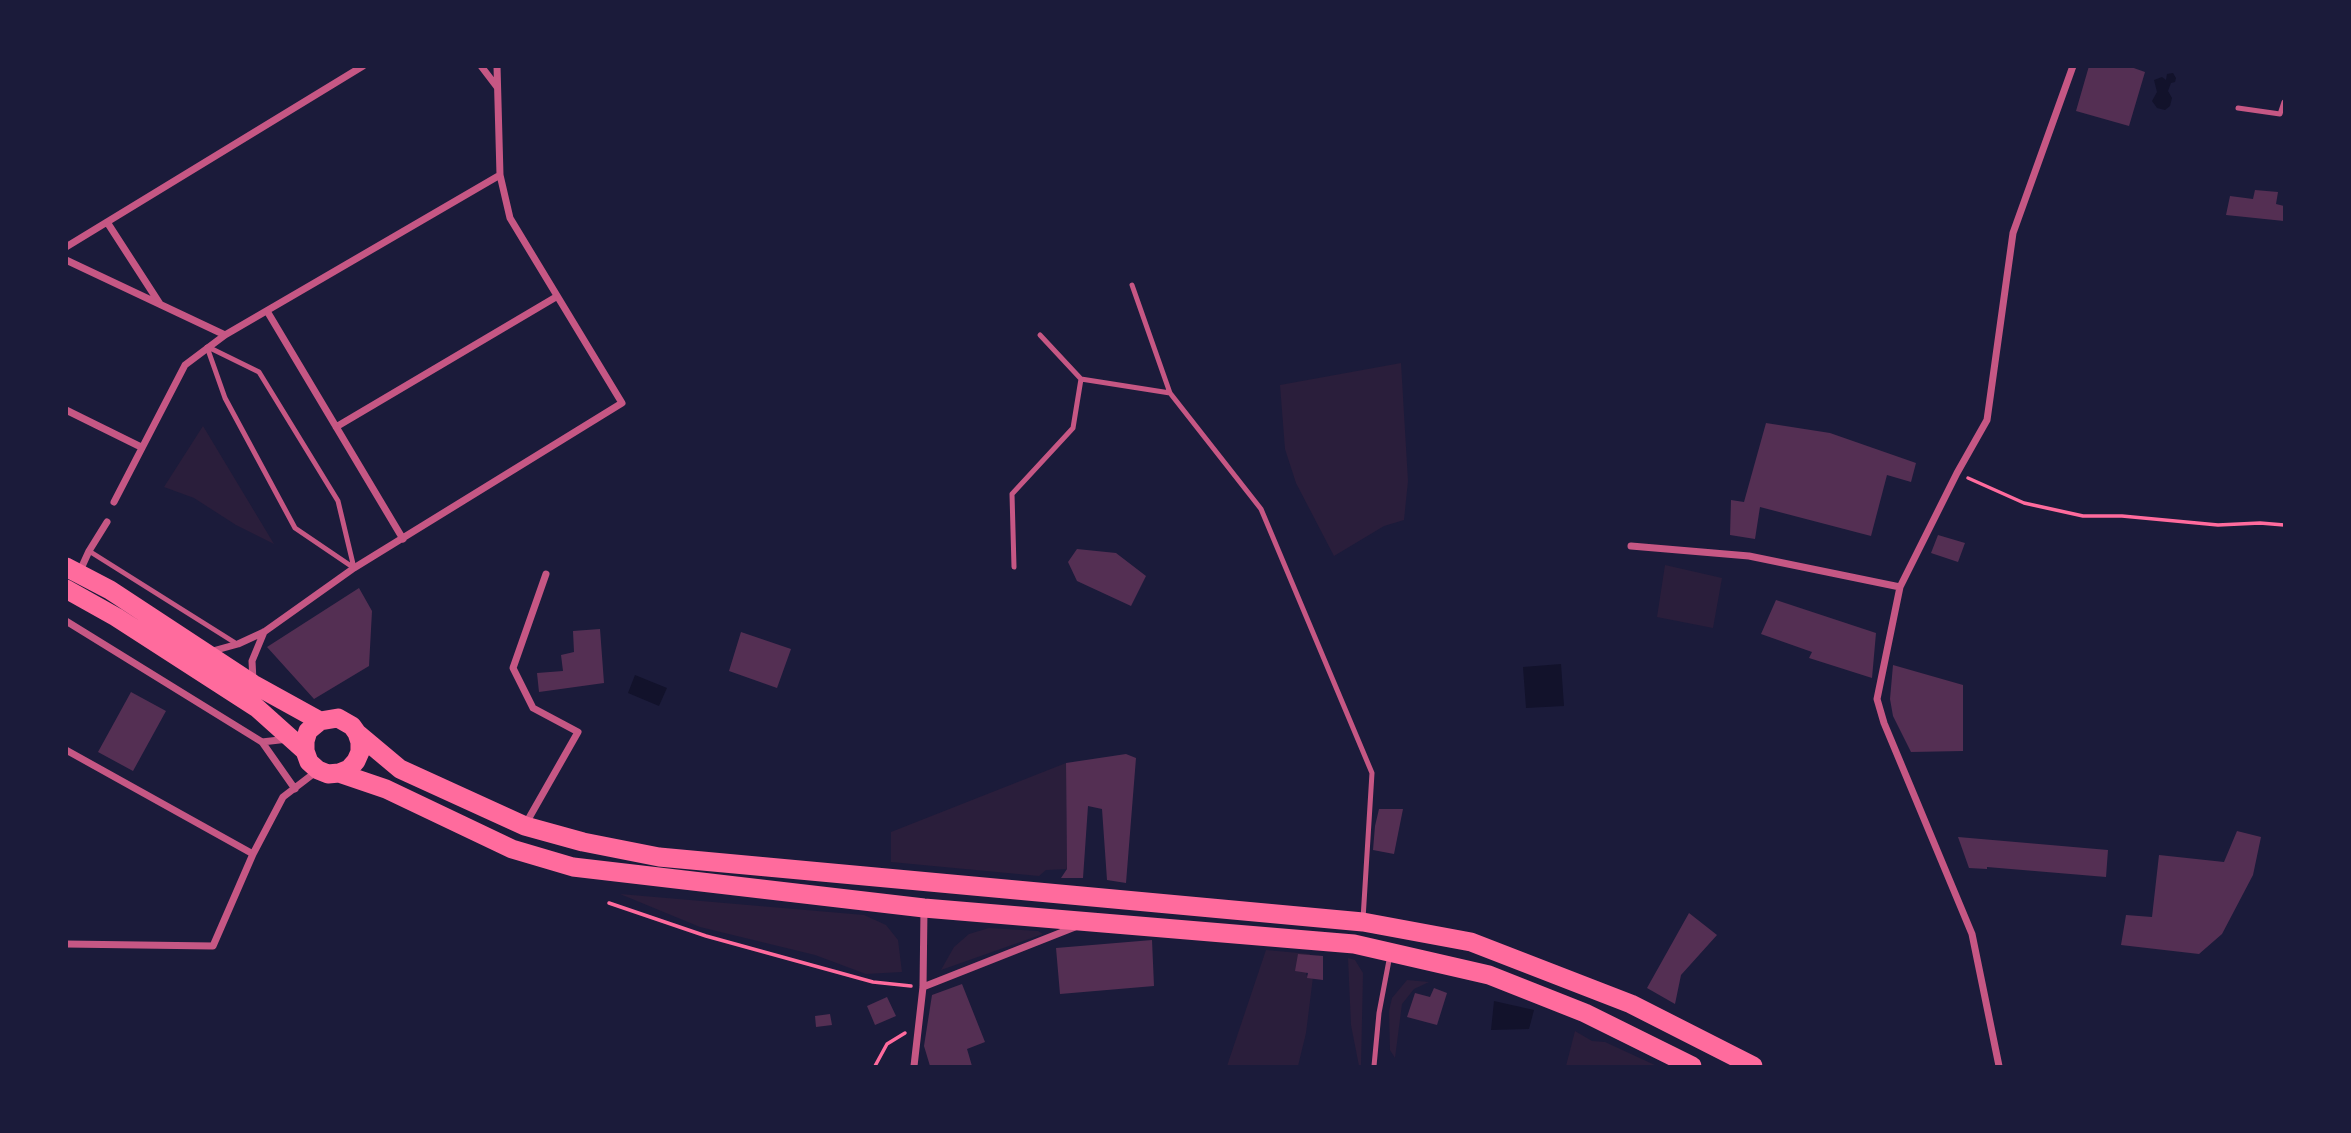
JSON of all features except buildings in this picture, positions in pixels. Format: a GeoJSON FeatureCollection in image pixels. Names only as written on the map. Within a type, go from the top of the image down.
{"type":"FeatureCollection","features":[{"type":"Feature","properties":{"kind":"highway"},"geometry":{"type":"LineString","coordinates":[[72,570],[110,590],[253,684],[320,721]]}},
{"type":"Feature","properties":{"kind":"highway"},"geometry":{"type":"LineString","coordinates":[[66,589],[116,617],[257,708],[298,745],[318,770],[328,774],[349,769],[360,752],[357,733]]}},
{"type":"Feature","properties":{"kind":"highway"},"geometry":{"type":"LineString","coordinates":[[298,745],[320,721],[338,718],[352,726],[400,769],[525,825],[583,842],[659,858],[1363,922],[1471,942],[1631,1004],[1753,1066]]}},
{"type":"Feature","properties":{"kind":"highway"},"geometry":{"type":"LineString","coordinates":[[339,773],[386,789],[512,849],[573,867],[923,908],[1092,920],[1354,944],[1391,952],[1489,975],[1586,1013],[1692,1066]]}},
{"type":"Feature","properties":{"kind":"street"},"geometry":{"type":"LineString","coordinates":[[66,247],[363,66]]}},
{"type":"Feature","properties":{"kind":"street"},"geometry":{"type":"LineString","coordinates":[[481,66],[498,88]]}},
{"type":"Feature","properties":{"kind":"street"},"geometry":{"type":"LineString","coordinates":[[206,652],[237,644],[264,632],[354,568],[622,403],[510,218],[500,175],[497,66]]}},
{"type":"Feature","properties":{"kind":"street"},"geometry":{"type":"LineString","coordinates":[[1999,1066],[1972,934],[1884,723],[1877,699],[1900,587],[1957,473],[1987,420],[2013,233],[2073,66]]}},
{"type":"Feature","properties":{"kind":"street"},"geometry":{"type":"LineString","coordinates":[[114,502],[185,365],[225,335],[500,175]]}},
{"type":"Feature","properties":{"kind":"street"},"geometry":{"type":"LineString","coordinates":[[107,222],[160,304]]}},
{"type":"Feature","properties":{"kind":"street"},"geometry":{"type":"LineString","coordinates":[[66,260],[225,335]]}},
{"type":"Feature","properties":{"kind":"street"},"geometry":{"type":"LineString","coordinates":[[336,427],[556,297]]}},
{"type":"Feature","properties":{"kind":"street"},"geometry":{"type":"LineString","coordinates":[[267,312],[402,539]]}},
{"type":"Feature","properties":{"kind":"street"},"geometry":{"type":"LineString","coordinates":[[66,410],[141,447]]}},
{"type":"Feature","properties":{"kind":"street"},"geometry":{"type":"LineString","coordinates":[[72,570],[89,551],[107,522]]}},
{"type":"Feature","properties":{"kind":"street"},"geometry":{"type":"LineString","coordinates":[[1631,546],[1748,556],[1900,587]]}},
{"type":"Feature","properties":{"kind":"street"},"geometry":{"type":"LineString","coordinates":[[525,825],[578,732],[533,708],[513,668],[546,574]]}},
{"type":"Feature","properties":{"kind":"street"},"geometry":{"type":"LineString","coordinates":[[67,624],[262,742],[295,789]]}},
{"type":"Feature","properties":{"kind":"street"},"geometry":{"type":"LineString","coordinates":[[253,684],[252,662],[264,632]]}},
{"type":"Feature","properties":{"kind":"street"},"geometry":{"type":"LineString","coordinates":[[262,742],[298,745]]}},
{"type":"Feature","properties":{"kind":"street"},"geometry":{"type":"LineString","coordinates":[[66,750],[253,854]]}},
{"type":"Feature","properties":{"kind":"street"},"geometry":{"type":"LineString","coordinates":[[66,944],[213,946],[253,854],[283,797],[318,770]]}},
{"type":"Feature","properties":{"kind":"street"},"geometry":{"type":"LineString","coordinates":[[914,1066],[923,987],[923,908]]}},
{"type":"Feature","properties":{"kind":"street"},"geometry":{"type":"LineString","coordinates":[[923,987],[1092,920]]}},
{"type":"Feature","properties":{"kind":"lane"},"geometry":{"type":"LineString","coordinates":[[2238,108],[2280,114],[2284,102]]}},
{"type":"Feature","properties":{"kind":"lane"},"geometry":{"type":"LineString","coordinates":[[1132,285],[1170,393],[1261,509],[1372,773],[1363,922]]}},
{"type":"Feature","properties":{"kind":"lane"},"geometry":{"type":"LineString","coordinates":[[1040,335],[1081,379],[1170,393]]}},
{"type":"Feature","properties":{"kind":"lane"},"geometry":{"type":"LineString","coordinates":[[207,347],[225,398],[295,528],[354,568]]}},
{"type":"Feature","properties":{"kind":"lane"},"geometry":{"type":"LineString","coordinates":[[207,347],[259,372],[338,501],[354,568]]}},
{"type":"Feature","properties":{"kind":"lane"},"geometry":{"type":"LineString","coordinates":[[1014,567],[1012,494],[1073,428],[1081,379]]}},
{"type":"Feature","properties":{"kind":"lane"},"geometry":{"type":"LineString","coordinates":[[89,551],[237,644]]}},
{"type":"Feature","properties":{"kind":"lane"},"geometry":{"type":"LineString","coordinates":[[1374,1066],[1379,1013],[1391,952]]}},
{"type":"Feature","properties":{"kind":"path"},"geometry":{"type":"LineString","coordinates":[[1957,473],[2024,503],[2083,516],[2122,516],[2218,525],[2260,523],[2284,526]]}},
{"type":"Feature","properties":{"kind":"path"},"geometry":{"type":"LineString","coordinates":[[609,903],[706,936],[860,978],[923,987]]}},
{"type":"Feature","properties":{"kind":"path"},"geometry":{"type":"LineString","coordinates":[[875,1066],[887,1044],[920,1024]]}},
{"type":"Feature","properties":{"kind":"shaded area"},"geometry":{"type":"Polygon","coordinates":[[[2173,73],[2176,78],[2168,91],[2172,98],[2170,106],[2165,110],[2157,108],[2152,101],[2157,92],[2154,80],[2162,77],[2166,80],[2167,74],[2173,73]]]}},
{"type":"Feature","properties":{"kind":"shaded area"},"geometry":{"type":"Polygon","coordinates":[[[1401,363],[1408,481],[1404,520],[1384,526],[1334,556],[1296,483],[1285,449],[1280,385],[1401,363]]]}},
{"type":"Feature","properties":{"kind":"shaded area"},"geometry":{"type":"Polygon","coordinates":[[[203,426],[274,544],[236,525],[194,498],[164,487],[203,426]]]}},
{"type":"Feature","properties":{"kind":"shaded area"},"geometry":{"type":"Polygon","coordinates":[[[1665,565],[1722,578],[1713,628],[1657,617],[1665,565]]]}},
{"type":"Feature","properties":{"kind":"shaded area"},"geometry":{"type":"Polygon","coordinates":[[[1561,664],[1564,706],[1526,708],[1523,667],[1561,664]]]}},
{"type":"Feature","properties":{"kind":"shaded area"},"geometry":{"type":"Polygon","coordinates":[[[635,675],[667,688],[659,706],[628,693],[635,675]]]}},
{"type":"Feature","properties":{"kind":"shaded area"},"geometry":{"type":"Polygon","coordinates":[[[1066,763],[1067,869],[1046,870],[1039,876],[891,862],[891,832],[1066,763]]]}},
{"type":"Feature","properties":{"kind":"shaded area"},"geometry":{"type":"Polygon","coordinates":[[[620,894],[864,915],[886,925],[898,940],[902,972],[866,974],[815,955],[700,927],[620,894]]]}},
{"type":"Feature","properties":{"kind":"shaded area"},"geometry":{"type":"Polygon","coordinates":[[[989,928],[1038,931],[1043,934],[941,970],[954,947],[969,934],[989,928]]]}},
{"type":"Feature","properties":{"kind":"shaded area"},"geometry":{"type":"Polygon","coordinates":[[[1266,950],[1310,954],[1306,975],[1313,977],[1306,1033],[1298,1066],[1227,1066],[1266,950]]]}},
{"type":"Feature","properties":{"kind":"shaded area"},"geometry":{"type":"Polygon","coordinates":[[[1348,958],[1355,960],[1363,973],[1361,1066],[1351,1025],[1348,958]]]}},
{"type":"Feature","properties":{"kind":"shaded area"},"geometry":{"type":"Polygon","coordinates":[[[1407,980],[1429,982],[1414,989],[1402,1004],[1395,1058],[1390,1050],[1389,1011],[1392,998],[1407,980]]]}},
{"type":"Feature","properties":{"kind":"shaded area"},"geometry":{"type":"Polygon","coordinates":[[[1494,1001],[1534,1010],[1529,1029],[1491,1030],[1494,1001]]]}},
{"type":"Feature","properties":{"kind":"shaded area"},"geometry":{"type":"Polygon","coordinates":[[[1575,1031],[1592,1041],[1605,1042],[1657,1066],[1566,1066],[1575,1031]]]}}]}
